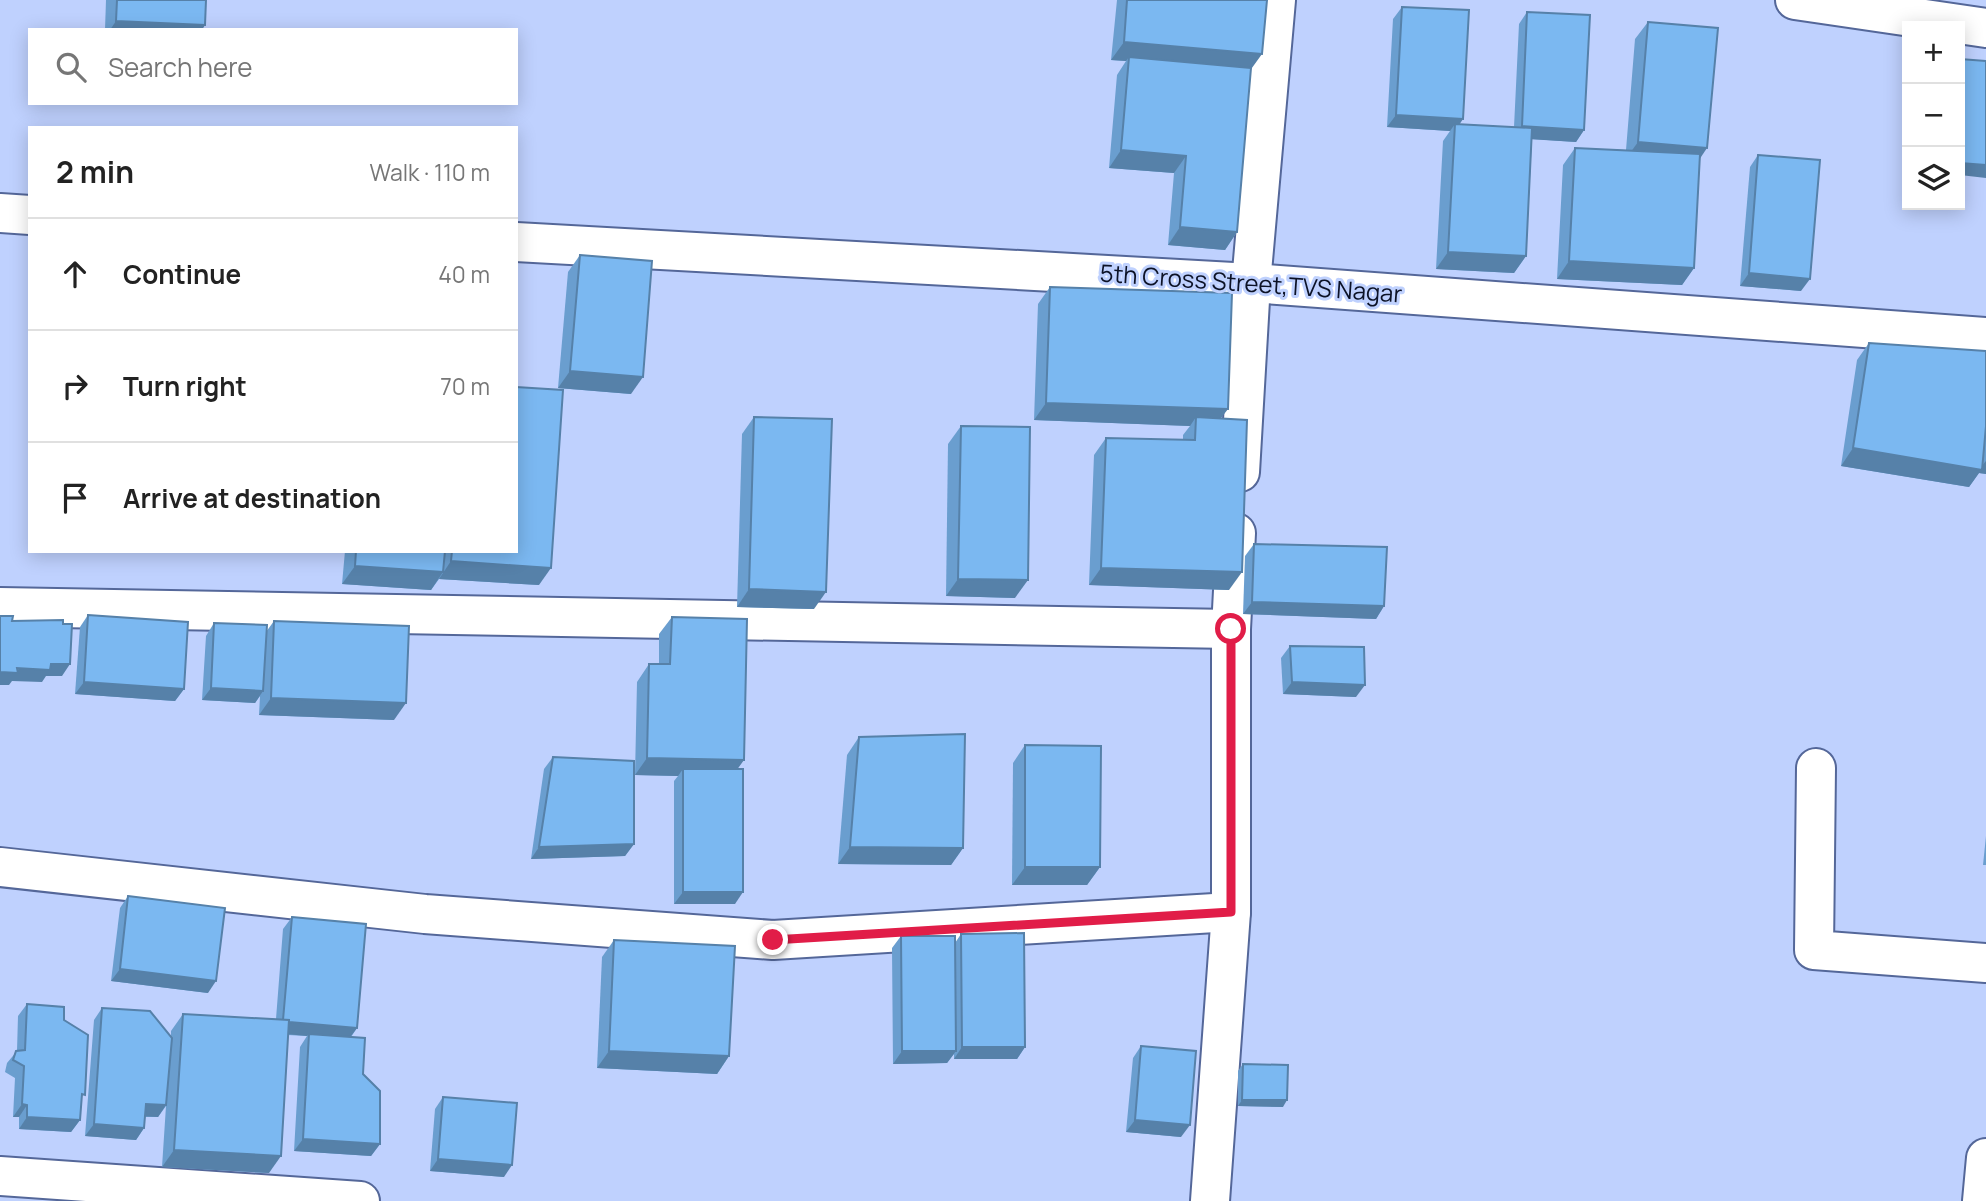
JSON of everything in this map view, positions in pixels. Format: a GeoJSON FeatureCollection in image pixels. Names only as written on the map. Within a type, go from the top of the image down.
{"type":"FeatureCollection","features":[{"type":"Feature","properties":{"kind":"street"},"geometry":{"type":"LineString","coordinates":[[1210,1201],[1231,912],[1231,629],[1251,283],[1276,0]]}},
{"type":"Feature","properties":{"kind":"street"},"geometry":{"type":"LineString","coordinates":[[1795,0],[1986,28]]}},
{"type":"Feature","properties":{"kind":"street"},"geometry":{"type":"LineString","coordinates":[[0,213],[28,215]]}},
{"type":"Feature","properties":{"kind":"street","name":"5th Cross Street,TVS Nagar"},"geometry":{"type":"LineString","coordinates":[[518,242],[1251,283],[1986,337]]}},
{"type":"Feature","properties":{"kind":"street"},"geometry":{"type":"LineString","coordinates":[[0,607],[1231,629]]}},
{"type":"Feature","properties":{"kind":"street"},"geometry":{"type":"LineString","coordinates":[[1816,768],[1814,950],[1986,963]]}},
{"type":"Feature","properties":{"kind":"street"},"geometry":{"type":"LineString","coordinates":[[0,867],[425,914],[773,940],[1231,912]]}},
{"type":"Feature","properties":{"kind":"street"},"geometry":{"type":"LineString","coordinates":[[1982,1201],[1986,1158]]}},
{"type":"Feature","properties":{"kind":"street"},"geometry":{"type":"LineString","coordinates":[[0,1176],[360,1201]]}},
{"type":"Feature","properties":{"kind":"building"},"geometry":{"type":"Polygon","coordinates":[[[117,0],[206,0],[205,25],[116,21],[117,0]]]}},
{"type":"Feature","properties":{"kind":"building"},"geometry":{"type":"Polygon","coordinates":[[[1127,0],[1267,0],[1262,54],[1124,42],[1127,0]]]}},
{"type":"Feature","properties":{"kind":"building"},"geometry":{"type":"Polygon","coordinates":[[[1402,7],[1469,10],[1463,119],[1396,115],[1402,7]]]}},
{"type":"Feature","properties":{"kind":"building"},"geometry":{"type":"Polygon","coordinates":[[[1527,12],[1590,15],[1584,130],[1522,126],[1527,12]]]}},
{"type":"Feature","properties":{"kind":"building"},"geometry":{"type":"Polygon","coordinates":[[[1648,22],[1718,28],[1707,148],[1638,142],[1648,22]]]}},
{"type":"Feature","properties":{"kind":"building"},"geometry":{"type":"Polygon","coordinates":[[[1129,57],[1251,68],[1237,232],[1180,227],[1186,156],[1121,150],[1129,57]]]}},
{"type":"Feature","properties":{"kind":"building"},"geometry":{"type":"Polygon","coordinates":[[[1965,59],[1986,61],[1986,165],[1965,163],[1965,59]]]}},
{"type":"Feature","properties":{"kind":"building"},"geometry":{"type":"Polygon","coordinates":[[[1455,124],[1532,128],[1526,256],[1448,252],[1455,124]]]}},
{"type":"Feature","properties":{"kind":"building"},"geometry":{"type":"Polygon","coordinates":[[[1575,148],[1700,154],[1694,268],[1569,261],[1575,148]]]}},
{"type":"Feature","properties":{"kind":"building"},"geometry":{"type":"Polygon","coordinates":[[[1758,155],[1820,160],[1810,279],[1749,273],[1758,155]]]}},
{"type":"Feature","properties":{"kind":"building"},"geometry":{"type":"Polygon","coordinates":[[[580,255],[652,261],[643,377],[570,371],[580,255]]]}},
{"type":"Feature","properties":{"kind":"building"},"geometry":{"type":"Polygon","coordinates":[[[1050,287],[1232,293],[1228,409],[1046,403],[1050,287]]]}},
{"type":"Feature","properties":{"kind":"building"},"geometry":{"type":"Polygon","coordinates":[[[1869,343],[1986,351],[1986,426],[1982,470],[1853,448],[1869,343]]]}},
{"type":"Feature","properties":{"kind":"building"},"geometry":{"type":"Polygon","coordinates":[[[518,387],[563,390],[551,568],[451,561],[452,553],[518,553],[518,387]]]}},
{"type":"Feature","properties":{"kind":"building"},"geometry":{"type":"Polygon","coordinates":[[[754,417],[832,419],[826,592],[749,589],[754,417]]]}},
{"type":"Feature","properties":{"kind":"building"},"geometry":{"type":"Polygon","coordinates":[[[1196,417],[1247,420],[1242,572],[1101,568],[1106,438],[1195,440],[1196,417]]]}},
{"type":"Feature","properties":{"kind":"building"},"geometry":{"type":"Polygon","coordinates":[[[961,426],[1030,427],[1028,580],[958,579],[961,426]]]}},
{"type":"Feature","properties":{"kind":"building"},"geometry":{"type":"Polygon","coordinates":[[[1254,544],[1387,547],[1384,606],[1252,602],[1254,544]]]}},
{"type":"Feature","properties":{"kind":"building"},"geometry":{"type":"Polygon","coordinates":[[[356,553],[445,553],[443,572],[355,566],[356,553]]]}},
{"type":"Feature","properties":{"kind":"building"},"geometry":{"type":"Polygon","coordinates":[[[88,615],[188,622],[184,689],[84,682],[88,615]]]}},
{"type":"Feature","properties":{"kind":"building"},"geometry":{"type":"Polygon","coordinates":[[[0,616],[13,616],[12,621],[63,620],[63,624],[72,624],[70,664],[51,664],[50,670],[17,668],[18,673],[0,672],[0,616]]]}},
{"type":"Feature","properties":{"kind":"building"},"geometry":{"type":"Polygon","coordinates":[[[672,617],[747,619],[744,760],[647,758],[649,664],[670,664],[672,617]]]}},
{"type":"Feature","properties":{"kind":"building"},"geometry":{"type":"Polygon","coordinates":[[[274,621],[409,626],[406,703],[271,698],[274,621]]]}},
{"type":"Feature","properties":{"kind":"building"},"geometry":{"type":"Polygon","coordinates":[[[214,623],[267,625],[263,691],[211,688],[214,623]]]}},
{"type":"Feature","properties":{"kind":"building"},"geometry":{"type":"Polygon","coordinates":[[[1290,646],[1364,647],[1365,685],[1292,682],[1290,646]]]}},
{"type":"Feature","properties":{"kind":"building"},"geometry":{"type":"Polygon","coordinates":[[[965,734],[963,848],[850,847],[859,737],[965,734]]]}},
{"type":"Feature","properties":{"kind":"building"},"geometry":{"type":"Polygon","coordinates":[[[1025,745],[1101,746],[1100,867],[1025,867],[1025,745]]]}},
{"type":"Feature","properties":{"kind":"building"},"geometry":{"type":"Polygon","coordinates":[[[553,757],[634,761],[634,844],[539,847],[553,757]]]}},
{"type":"Feature","properties":{"kind":"building"},"geometry":{"type":"Polygon","coordinates":[[[683,769],[743,769],[743,892],[683,892],[683,769]]]}},
{"type":"Feature","properties":{"kind":"building"},"geometry":{"type":"Polygon","coordinates":[[[128,896],[225,908],[216,981],[120,969],[128,896]]]}},
{"type":"Feature","properties":{"kind":"building"},"geometry":{"type":"Polygon","coordinates":[[[292,917],[366,924],[357,1028],[283,1020],[292,917]]]}},
{"type":"Feature","properties":{"kind":"building"},"geometry":{"type":"Polygon","coordinates":[[[1024,933],[1025,1047],[962,1047],[961,934],[1024,933]]]}},
{"type":"Feature","properties":{"kind":"building"},"geometry":{"type":"Polygon","coordinates":[[[901,936],[955,936],[956,1051],[902,1051],[901,936]]]}},
{"type":"Feature","properties":{"kind":"building"},"geometry":{"type":"Polygon","coordinates":[[[614,940],[735,946],[729,1056],[609,1051],[614,940]]]}},
{"type":"Feature","properties":{"kind":"building"},"geometry":{"type":"Polygon","coordinates":[[[27,1004],[64,1007],[64,1020],[88,1035],[85,1095],[82,1094],[80,1120],[27,1117],[27,1105],[22,1104],[24,1066],[13,1060],[16,1051],[25,1050],[27,1004]]]}},
{"type":"Feature","properties":{"kind":"building"},"geometry":{"type":"Polygon","coordinates":[[[102,1008],[150,1011],[172,1038],[166,1105],[146,1104],[144,1128],[94,1124],[102,1008]]]}},
{"type":"Feature","properties":{"kind":"building"},"geometry":{"type":"Polygon","coordinates":[[[183,1014],[289,1020],[281,1156],[174,1150],[183,1014]]]}},
{"type":"Feature","properties":{"kind":"building"},"geometry":{"type":"Polygon","coordinates":[[[309,1034],[365,1038],[363,1074],[380,1091],[380,1144],[303,1139],[309,1034]]]}},
{"type":"Feature","properties":{"kind":"building"},"geometry":{"type":"Polygon","coordinates":[[[1141,1046],[1196,1051],[1190,1125],[1135,1120],[1141,1046]]]}},
{"type":"Feature","properties":{"kind":"building"},"geometry":{"type":"Polygon","coordinates":[[[1243,1064],[1288,1065],[1287,1100],[1242,1100],[1243,1064]]]}},
{"type":"Feature","properties":{"kind":"building"},"geometry":{"type":"Polygon","coordinates":[[[443,1097],[517,1103],[512,1165],[438,1159],[443,1097]]]}},
{"type":"Feature","properties":{"kind":"route"},"geometry":{"type":"LineString","coordinates":[[773,940],[1231,912],[1231,629]]}}]}
